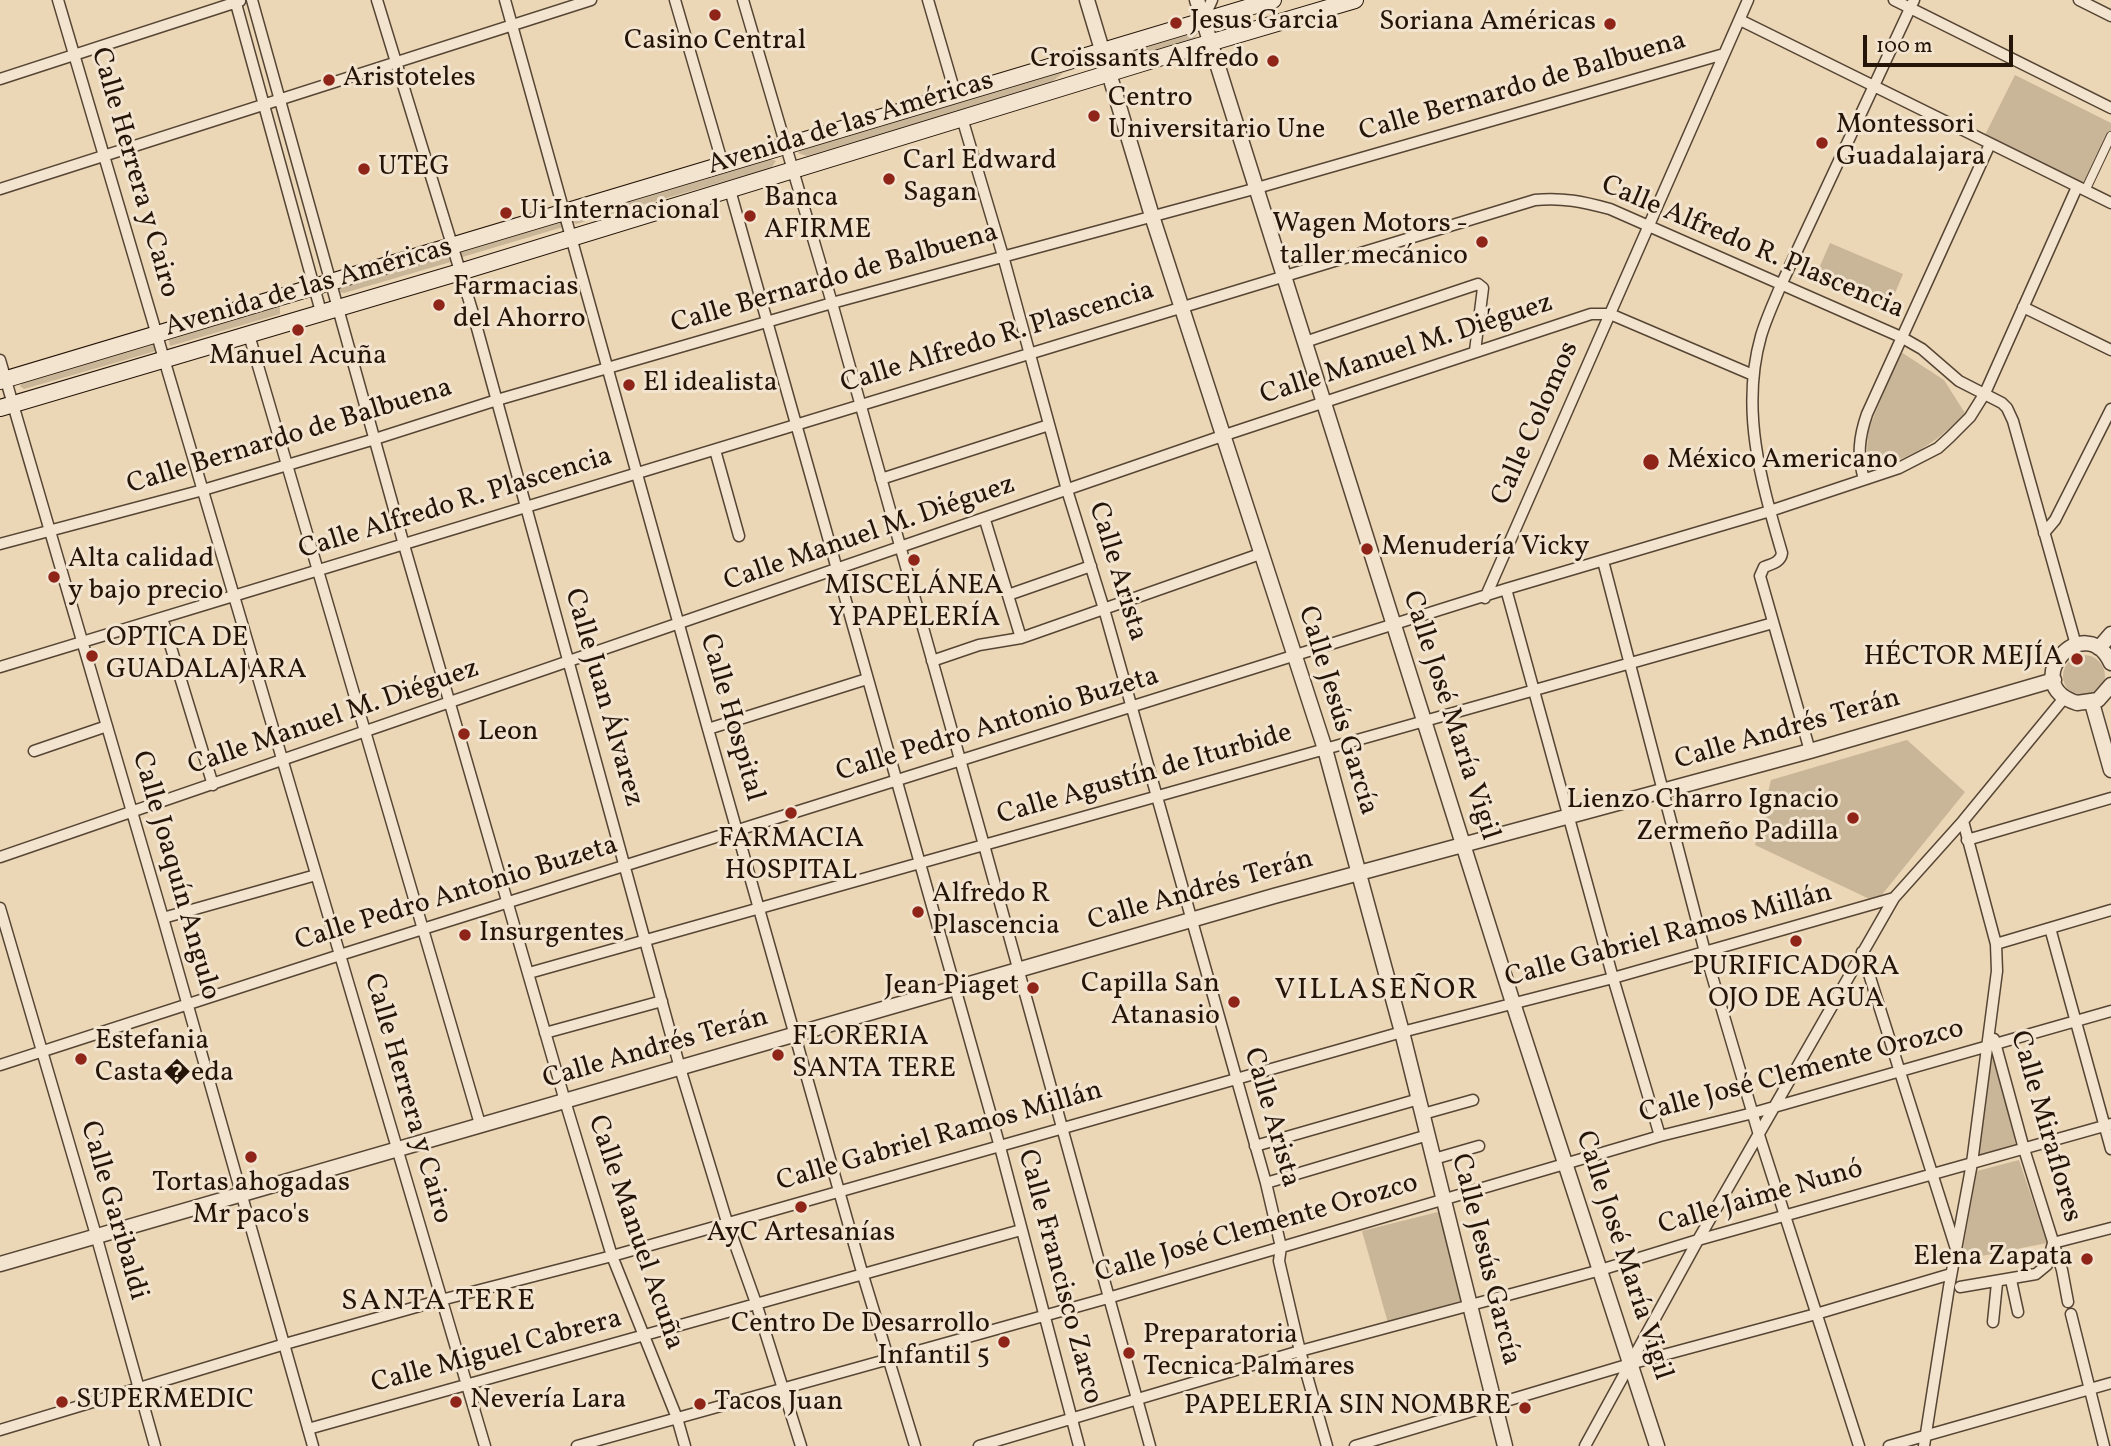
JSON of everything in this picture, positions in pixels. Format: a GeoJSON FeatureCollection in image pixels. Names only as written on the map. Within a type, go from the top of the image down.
{"type":"FeatureCollection","features":[{"type":"Feature","properties":{"kind":"main road","name":"Avenida de las Américas"},"geometry":{"type":"LineString","coordinates":[[3,380],[1273,0]]}},
{"type":"Feature","properties":{"kind":"main road","name":"Avenida de las Américas"},"geometry":{"type":"LineString","coordinates":[[7,406],[460,272],[1355,0]]}},
{"type":"Feature","properties":{"kind":"street","name":"Calle Herrera y Cairo"},"geometry":{"type":"LineString","coordinates":[[58,0],[485,1446]]}},
{"type":"Feature","properties":{"kind":"street","name":"Calle Manuel Acuña"},"geometry":{"type":"LineString","coordinates":[[252,0],[404,545],[565,1101],[612,1256],[677,1418],[685,1446]]}},
{"type":"Feature","properties":{"kind":"street","name":"Calle Juan Álvarez"},"geometry":{"type":"LineString","coordinates":[[377,0],[497,400],[680,1068],[727,1222],[756,1303],[801,1446]]}},
{"type":"Feature","properties":{"kind":"street","name":"Calle Hospital"},"geometry":{"type":"LineString","coordinates":[[505,0],[795,1036],[915,1446]]}},
{"type":"Feature","properties":{"kind":"street"},"geometry":{"type":"LineString","coordinates":[[0,189],[591,0]]}},
{"type":"Feature","properties":{"kind":"street"},"geometry":{"type":"LineString","coordinates":[[675,0],[723,165]]}},
{"type":"Feature","properties":{"kind":"street"},"geometry":{"type":"LineString","coordinates":[[743,0],[832,303],[1150,1446]]}},
{"type":"Feature","properties":{"kind":"street"},"geometry":{"type":"LineString","coordinates":[[928,0],[956,96]]}},
{"type":"Feature","properties":{"kind":"street","name":"Calle Jesús García"},"geometry":{"type":"LineString","coordinates":[[1087,0],[1152,216],[1325,749],[1402,1032],[1505,1446]]}},
{"type":"Feature","properties":{"kind":"street","name":"Calle José María Vigil"},"geometry":{"type":"LineString","coordinates":[[1196,0],[1513,1003],[1657,1446]]}},
{"type":"Feature","properties":{"kind":"street"},"geometry":{"type":"LineString","coordinates":[[1203,20],[1212,0]]}},
{"type":"Feature","properties":{"kind":"street","name":"Calle Colomos"},"geometry":{"type":"LineString","coordinates":[[1485,598],[1748,0]]}},
{"type":"Feature","properties":{"kind":"street"},"geometry":{"type":"LineString","coordinates":[[1894,0],[1912,4],[2111,108]]}},
{"type":"Feature","properties":{"kind":"street"},"geometry":{"type":"LineString","coordinates":[[2079,0],[2111,16]]}},
{"type":"Feature","properties":{"kind":"street"},"geometry":{"type":"LineString","coordinates":[[0,79],[237,1],[321,312]]}},
{"type":"Feature","properties":{"kind":"street"},"geometry":{"type":"LineString","coordinates":[[1810,751],[1760,576],[1764,567],[1781,558],[1782,553],[1759,473],[1753,435],[1753,374],[1761,334],[1781,285],[1912,4]]}},
{"type":"Feature","properties":{"kind":"street"},"geometry":{"type":"LineString","coordinates":[[1740,20],[2111,204]]}},
{"type":"Feature","properties":{"kind":"street","name":"Calle Bernardo de Balbuena"},"geometry":{"type":"LineString","coordinates":[[0,544],[203,489],[832,303],[1256,188],[1724,54]]}},
{"type":"Feature","properties":{"kind":"street","name":"Calle Arista"},"geometry":{"type":"LineString","coordinates":[[962,118],[1266,1183],[1281,1247],[1279,1261],[1300,1351],[1327,1446]]}},
{"type":"Feature","properties":{"kind":"street"},"geometry":{"type":"LineString","coordinates":[[2081,189],[2111,136]]}},
{"type":"Feature","properties":{"kind":"street"},"geometry":{"type":"LineString","coordinates":[[1864,479],[1858,451],[1861,431],[1990,144]]}},
{"type":"Feature","properties":{"kind":"street","name":"Calle Pedro Antonio Buzeta"},"geometry":{"type":"LineString","coordinates":[[0,1065],[509,902],[1485,598],[1506,589],[1770,511],[1906,465],[1938,448],[1961,427],[1985,393],[2023,307],[2081,189]]}},
{"type":"Feature","properties":{"kind":"street","name":"Calle Francisco Zarco"},"geometry":{"type":"LineString","coordinates":[[730,190],[1000,1147],[1079,1446]]}},
{"type":"Feature","properties":{"kind":"street","name":"Calle Alfredo R. Plascencia"},"geometry":{"type":"LineString","coordinates":[[0,667],[1535,200],[1570,199],[1610,209],[1901,337],[1922,349],[1959,381],[2002,403],[2010,413],[2076,645]]}},
{"type":"Feature","properties":{"kind":"street"},"geometry":{"type":"LineString","coordinates":[[1305,342],[1478,284],[1483,288],[1475,351]]}},
{"type":"Feature","properties":{"kind":"street"},"geometry":{"type":"LineString","coordinates":[[2023,307],[2111,350]]}},
{"type":"Feature","properties":{"kind":"street","name":"Calle Manuel M. Diéguez"},"geometry":{"type":"LineString","coordinates":[[0,857],[985,520],[1224,435],[1591,314],[1610,314]]}},
{"type":"Feature","properties":{"kind":"street"},"geometry":{"type":"LineString","coordinates":[[1610,314],[1753,374]]}},
{"type":"Feature","properties":{"kind":"street"},"geometry":{"type":"LineString","coordinates":[[249,335],[480,1124]]}},
{"type":"Feature","properties":{"kind":"street","name":"Calle Joaquín Angulo"},"geometry":{"type":"LineString","coordinates":[[0,360],[7,406],[51,532],[313,1446]]}},
{"type":"Feature","properties":{"kind":"street"},"geometry":{"type":"LineString","coordinates":[[2044,533],[2055,520],[2111,409]]}},
{"type":"Feature","properties":{"kind":"street"},"geometry":{"type":"LineString","coordinates":[[881,479],[1049,425]]}},
{"type":"Feature","properties":{"kind":"street"},"geometry":{"type":"LineString","coordinates":[[715,450],[739,536]]}},
{"type":"Feature","properties":{"kind":"street"},"geometry":{"type":"LineString","coordinates":[[985,520],[1021,638]]}},
{"type":"Feature","properties":{"kind":"street"},"geometry":{"type":"LineString","coordinates":[[932,661],[979,646],[1021,638],[1260,554]]}},
{"type":"Feature","properties":{"kind":"street"},"geometry":{"type":"LineString","coordinates":[[1603,561],[1705,952],[1759,1135],[1859,1446]]}},
{"type":"Feature","properties":{"kind":"street"},"geometry":{"type":"LineString","coordinates":[[1008,595],[1091,566]]}},
{"type":"Feature","properties":{"kind":"street"},"geometry":{"type":"LineString","coordinates":[[1506,589],[1613,978],[1660,1136]]}},
{"type":"Feature","properties":{"kind":"street"},"geometry":{"type":"LineString","coordinates":[[162,618],[212,785]]}},
{"type":"Feature","properties":{"kind":"street","name":"Calle Agustín de Iturbide"},"geometry":{"type":"LineString","coordinates":[[529,973],[1773,623]]}},
{"type":"Feature","properties":{"kind":"street"},"geometry":{"type":"LineString","coordinates":[[2111,634],[2108,657],[2089,644],[2076,645],[2063,651],[2055,664],[2054,680],[2064,697],[2077,704],[2092,703],[2103,696],[2111,685]]}},
{"type":"Feature","properties":{"kind":"street"},"geometry":{"type":"LineString","coordinates":[[708,729],[867,679]]}},
{"type":"Feature","properties":{"kind":"street","name":"Calle Andrés Terán"},"geometry":{"type":"LineString","coordinates":[[0,1264],[242,1192],[795,1036],[1359,872],[1810,751],[2054,680]]}},
{"type":"Feature","properties":{"kind":"street"},"geometry":{"type":"LineString","coordinates":[[1585,1446],[1698,1240],[1894,898],[1963,821],[2064,697]]}},
{"type":"Feature","properties":{"kind":"street"},"geometry":{"type":"LineString","coordinates":[[2092,703],[2111,770]]}},
{"type":"Feature","properties":{"kind":"street"},"geometry":{"type":"LineString","coordinates":[[33,751],[107,726]]}},
{"type":"Feature","properties":{"kind":"street"},"geometry":{"type":"LineString","coordinates":[[1967,840],[2111,798]]}},
{"type":"Feature","properties":{"kind":"street"},"geometry":{"type":"LineString","coordinates":[[1925,1441],[1991,1045],[1990,1023],[1997,971],[1996,944],[1963,821]]}},
{"type":"Feature","properties":{"kind":"street"},"geometry":{"type":"LineString","coordinates":[[163,918],[316,875]]}},
{"type":"Feature","properties":{"kind":"street","name":"Calle Gabriel Ramos Millán"},"geometry":{"type":"LineString","coordinates":[[0,1430],[441,1300],[612,1256],[1402,1032],[1613,978],[1894,898]]}},
{"type":"Feature","properties":{"kind":"street","name":"Calle Garibaldi"},"geometry":{"type":"LineString","coordinates":[[0,908],[155,1446]]}},
{"type":"Feature","properties":{"kind":"street"},"geometry":{"type":"LineString","coordinates":[[1996,944],[2111,910]]}},
{"type":"Feature","properties":{"kind":"street"},"geometry":{"type":"LineString","coordinates":[[2050,928],[2108,1125],[2111,1149]]}},
{"type":"Feature","properties":{"kind":"street"},"geometry":{"type":"LineString","coordinates":[[1862,952],[1930,1174],[1957,1252]]}},
{"type":"Feature","properties":{"kind":"street"},"geometry":{"type":"LineString","coordinates":[[545,1033],[662,1001]]}},
{"type":"Feature","properties":{"kind":"street","name":"Calle José Clemente Orozco"},"geometry":{"type":"LineString","coordinates":[[577,1446],[1108,1298],[1660,1136],[1753,1113],[2111,1011]]}},
{"type":"Feature","properties":{"kind":"street","name":"Calle Miraflores"},"geometry":{"type":"LineString","coordinates":[[1991,1045],[2053,1243],[2090,1389]]}},
{"type":"Feature","properties":{"kind":"street"},"geometry":{"type":"LineString","coordinates":[[1255,1146],[1419,1099]]}},
{"type":"Feature","properties":{"kind":"street"},"geometry":{"type":"LineString","coordinates":[[1423,1114],[1473,1100]]}},
{"type":"Feature","properties":{"kind":"street","name":"Calle Jaime Nunó"},"geometry":{"type":"LineString","coordinates":[[979,1446],[1300,1351],[1600,1270],[2108,1125]]}},
{"type":"Feature","properties":{"kind":"street"},"geometry":{"type":"LineString","coordinates":[[1266,1183],[1428,1135]]}},
{"type":"Feature","properties":{"kind":"street"},"geometry":{"type":"LineString","coordinates":[[1434,1159],[1479,1146]]}},
{"type":"Feature","properties":{"kind":"street"},"geometry":{"type":"LineString","coordinates":[[1960,1287],[1997,1283],[2043,1271],[2053,1243],[2111,1228]]}},
{"type":"Feature","properties":{"kind":"street","name":"Calle Miguel Cabrera"},"geometry":{"type":"LineString","coordinates":[[308,1429],[644,1336],[862,1272],[1021,1230]]}},
{"type":"Feature","properties":{"kind":"street"},"geometry":{"type":"LineString","coordinates":[[1355,1446],[1630,1364],[1951,1274]]}},
{"type":"Feature","properties":{"kind":"street"},"geometry":{"type":"LineString","coordinates":[[2011,1280],[2018,1312]]}},
{"type":"Feature","properties":{"kind":"street"},"geometry":{"type":"LineString","coordinates":[[1993,1322],[1997,1283]]}},
{"type":"Feature","properties":{"kind":"street"},"geometry":{"type":"LineString","coordinates":[[1889,1446],[1925,1441],[2111,1383]]}},
{"type":"Feature","properties":{"kind":"street"},"geometry":{"type":"LineString","coordinates":[[2090,1389],[2104,1446]]}},
{"type":"Feature","properties":{"kind":"shaded area"},"geometry":{"type":"Polygon","coordinates":[[[1191,30],[1198,33],[1194,39],[1114,63],[1110,60],[1111,54],[1191,30]]]}},
{"type":"Feature","properties":{"kind":"shaded area"},"geometry":{"type":"Polygon","coordinates":[[[1093,60],[1095,62],[1063,73],[1049,84],[807,156],[798,153],[804,146],[1093,60]]]}},
{"type":"Feature","properties":{"kind":"shaded area"},"geometry":{"type":"Polygon","coordinates":[[[2015,75],[2111,123],[2111,144],[2089,189],[1984,137],[2015,75]]]}},
{"type":"Feature","properties":{"kind":"shaded area"},"geometry":{"type":"Polygon","coordinates":[[[768,158],[776,161],[771,168],[576,224],[571,221],[573,215],[768,158]]]}},
{"type":"Feature","properties":{"kind":"shaded area"},"geometry":{"type":"Polygon","coordinates":[[[560,219],[563,227],[459,258],[457,249],[560,219]]]}},
{"type":"Feature","properties":{"kind":"shaded area"},"geometry":{"type":"Polygon","coordinates":[[[1830,243],[1903,274],[1890,305],[1817,273],[1830,243]]]}},
{"type":"Feature","properties":{"kind":"shaded area"},"geometry":{"type":"Polygon","coordinates":[[[450,253],[454,261],[344,293],[339,292],[339,289],[450,253]]]}},
{"type":"Feature","properties":{"kind":"shaded area"},"geometry":{"type":"Polygon","coordinates":[[[277,304],[280,314],[170,346],[168,337],[277,304]]]}},
{"type":"Feature","properties":{"kind":"shaded area"},"geometry":{"type":"Polygon","coordinates":[[[152,342],[157,345],[156,351],[24,389],[20,386],[23,380],[152,342]]]}},
{"type":"Feature","properties":{"kind":"shaded area"},"geometry":{"type":"Polygon","coordinates":[[[1901,352],[1944,380],[1965,413],[1922,449],[1871,470],[1867,451],[1868,430],[1901,352]]]}},
{"type":"Feature","properties":{"kind":"shaded area"},"geometry":{"type":"Polygon","coordinates":[[[2084,655],[2099,661],[2105,676],[2099,691],[2084,697],[2069,691],[2063,676],[2069,661],[2084,655]]]}},
{"type":"Feature","properties":{"kind":"shaded area","name":"Lienzo Charro Ignacio Zermeño Padilla"},"geometry":{"type":"Polygon","coordinates":[[[1907,740],[1965,792],[1876,902],[1755,845],[1771,780],[1907,740]]]}},
{"type":"Feature","properties":{"kind":"shaded area"},"geometry":{"type":"Polygon","coordinates":[[[1992,1048],[2016,1146],[1977,1158],[1988,1049],[1992,1048]]]}},
{"type":"Feature","properties":{"kind":"shaded area"},"geometry":{"type":"Polygon","coordinates":[[[2019,1160],[2047,1243],[1961,1260],[1977,1171],[2019,1160]]]}},
{"type":"Feature","properties":{"kind":"shaded area"},"geometry":{"type":"Polygon","coordinates":[[[1442,1211],[1463,1300],[1388,1323],[1362,1231],[1442,1211]]]}},
{"type":"Feature","properties":{"kind":"place","name":"Casino Central"},"geometry":{"type":"Point","coordinates":[715,15]}},
{"type":"Feature","properties":{"kind":"place","name":"Jesus Garcia"},"geometry":{"type":"Point","coordinates":[1176,23]}},
{"type":"Feature","properties":{"kind":"place","name":"Soriana Américas"},"geometry":{"type":"Point","coordinates":[1610,24]}},
{"type":"Feature","properties":{"kind":"place","name":"Croissants Alfredo"},"geometry":{"type":"Point","coordinates":[1273,61]}},
{"type":"Feature","properties":{"kind":"place","name":"Aristoteles"},"geometry":{"type":"Point","coordinates":[329,80]}},
{"type":"Feature","properties":{"kind":"place","name":"Centro Universitario Une"},"geometry":{"type":"Point","coordinates":[1094,116]}},
{"type":"Feature","properties":{"kind":"place","name":"Montessori Guadalajara"},"geometry":{"type":"Point","coordinates":[1822,143]}},
{"type":"Feature","properties":{"kind":"place","name":"UTEG"},"geometry":{"type":"Point","coordinates":[364,169]}},
{"type":"Feature","properties":{"kind":"place","name":"Carl Edward Sagan"},"geometry":{"type":"Point","coordinates":[889,179]}},
{"type":"Feature","properties":{"kind":"place","name":"Ui Internacional"},"geometry":{"type":"Point","coordinates":[506,213]}},
{"type":"Feature","properties":{"kind":"place","name":"Banca AFIRME"},"geometry":{"type":"Point","coordinates":[750,216]}},
{"type":"Feature","properties":{"kind":"place","name":"Wagen Motors - taller mecánico"},"geometry":{"type":"Point","coordinates":[1482,242]}},
{"type":"Feature","properties":{"kind":"place","name":"Farmacias del Ahorro"},"geometry":{"type":"Point","coordinates":[439,305]}},
{"type":"Feature","properties":{"kind":"place","name":"Manuel Acuña"},"geometry":{"type":"Point","coordinates":[298,330]}},
{"type":"Feature","properties":{"kind":"place","name":"El idealista"},"geometry":{"type":"Point","coordinates":[629,385]}},
{"type":"Feature","properties":{"kind":"place","name":"México Americano"},"geometry":{"type":"Point","coordinates":[1651,462]}},
{"type":"Feature","properties":{"kind":"place","name":"Menudería Vicky"},"geometry":{"type":"Point","coordinates":[1367,549]}},
{"type":"Feature","properties":{"kind":"place","name":"MISCELÁNEA Y PAPELERÍA"},"geometry":{"type":"Point","coordinates":[914,560]}},
{"type":"Feature","properties":{"kind":"place","name":"Alta calidad y bajo precio"},"geometry":{"type":"Point","coordinates":[54,577]}},
{"type":"Feature","properties":{"kind":"place","name":"OPTICA DE GUADALAJARA"},"geometry":{"type":"Point","coordinates":[92,656]}},
{"type":"Feature","properties":{"kind":"place","name":"HÉCTOR MEJÍA"},"geometry":{"type":"Point","coordinates":[2077,659]}},
{"type":"Feature","properties":{"kind":"place","name":"Leon"},"geometry":{"type":"Point","coordinates":[464,734]}},
{"type":"Feature","properties":{"kind":"place","name":"FARMACIA HOSPITAL"},"geometry":{"type":"Point","coordinates":[791,813]}},
{"type":"Feature","properties":{"kind":"place","name":"Lienzo Charro Ignacio Zermeño Padilla"},"geometry":{"type":"Point","coordinates":[1853,818]}},
{"type":"Feature","properties":{"kind":"place","name":"Alfredo R Plascencia"},"geometry":{"type":"Point","coordinates":[918,912]}},
{"type":"Feature","properties":{"kind":"place","name":"Insurgentes"},"geometry":{"type":"Point","coordinates":[465,935]}},
{"type":"Feature","properties":{"kind":"place","name":"PURIFICADORA OJO DE AGUA"},"geometry":{"type":"Point","coordinates":[1796,941]}},
{"type":"Feature","properties":{"kind":"place","name":"Jean Piaget"},"geometry":{"type":"Point","coordinates":[1033,988]}},
{"type":"Feature","properties":{"kind":"place","name":"Capilla San Atanasio"},"geometry":{"type":"Point","coordinates":[1234,1002]}},
{"type":"Feature","properties":{"kind":"place","name":"FLORERIA SANTA TERE"},"geometry":{"type":"Point","coordinates":[778,1055]}},
{"type":"Feature","properties":{"kind":"place","name":"Estefania Casta�eda"},"geometry":{"type":"Point","coordinates":[81,1059]}},
{"type":"Feature","properties":{"kind":"place","name":"Tortas ahogadas Mr paco's"},"geometry":{"type":"Point","coordinates":[251,1157]}},
{"type":"Feature","properties":{"kind":"place","name":"AyC Artesanías"},"geometry":{"type":"Point","coordinates":[801,1207]}},
{"type":"Feature","properties":{"kind":"place","name":"Elena Zapata"},"geometry":{"type":"Point","coordinates":[2087,1259]}},
{"type":"Feature","properties":{"kind":"place","name":"Centro De Desarrollo Infantil 5"},"geometry":{"type":"Point","coordinates":[1004,1342]}},
{"type":"Feature","properties":{"kind":"place","name":"Preparatoria Tecnica Palmares"},"geometry":{"type":"Point","coordinates":[1129,1353]}},
{"type":"Feature","properties":{"kind":"place","name":"SUPERMEDIC"},"geometry":{"type":"Point","coordinates":[62,1402]}},
{"type":"Feature","properties":{"kind":"place","name":"Nevería Lara"},"geometry":{"type":"Point","coordinates":[456,1402]}},
{"type":"Feature","properties":{"kind":"place","name":"Tacos Juan"},"geometry":{"type":"Point","coordinates":[700,1404]}},
{"type":"Feature","properties":{"kind":"place","name":"PAPELERIA SIN NOMBRE"},"geometry":{"type":"Point","coordinates":[1525,1408]}},
{"type":"Feature","properties":{"kind":"district","name":"VILLASEÑOR"},"geometry":{"type":"Point","coordinates":[1377,992]}},
{"type":"Feature","properties":{"kind":"district","name":"SANTA TERE"},"geometry":{"type":"Point","coordinates":[439,1303]}}]}
